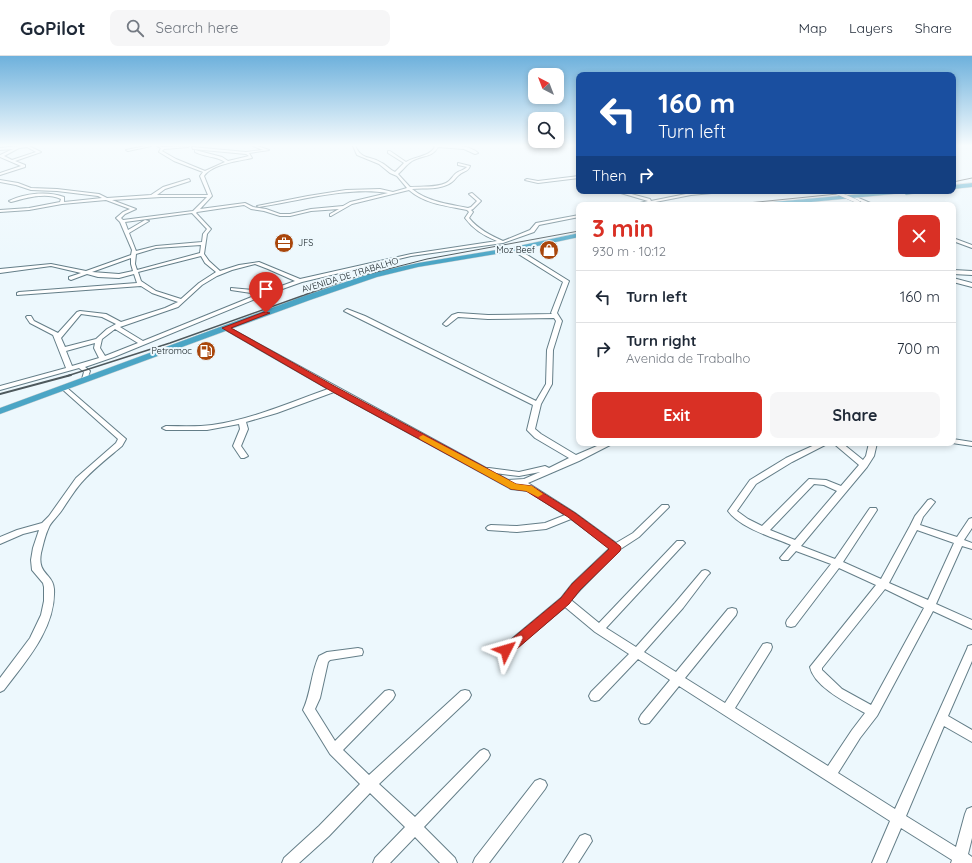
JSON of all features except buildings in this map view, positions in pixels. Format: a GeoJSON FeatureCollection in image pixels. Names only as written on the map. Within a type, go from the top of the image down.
{"type":"FeatureCollection","features":[{"type":"Feature","properties":{"kind":"highway"},"geometry":{"type":"LineString","coordinates":[[956,188],[972,186]]}},
{"type":"Feature","properties":{"kind":"highway"},"geometry":{"type":"LineString","coordinates":[[813,202],[882,194]]}},
{"type":"Feature","properties":{"kind":"highway"},"geometry":{"type":"LineString","coordinates":[[793,202],[890,194]]}},
{"type":"Feature","properties":{"kind":"highway","name":"AVENIDA DE TRABALHO"},"geometry":{"type":"LineString","coordinates":[[0,411],[307,298],[375,275],[439,261],[514,249],[576,236]]}},
{"type":"Feature","properties":{"kind":"street"},"geometry":{"type":"LineString","coordinates":[[13,184],[31,189],[98,194],[106,199],[140,210]]}},
{"type":"Feature","properties":{"kind":"street"},"geometry":{"type":"LineString","coordinates":[[153,196],[164,188],[178,184]]}},
{"type":"Feature","properties":{"kind":"street"},"geometry":{"type":"LineString","coordinates":[[205,184],[210,196]]}},
{"type":"Feature","properties":{"kind":"street"},"geometry":{"type":"LineString","coordinates":[[406,184],[409,189],[417,195],[431,201],[468,209],[472,208],[479,201],[471,194]]}},
{"type":"Feature","properties":{"kind":"street"},"geometry":{"type":"LineString","coordinates":[[331,215],[351,203],[409,189],[438,186],[445,184]]}},
{"type":"Feature","properties":{"kind":"street"},"geometry":{"type":"LineString","coordinates":[[252,208],[354,192],[374,191],[393,193]]}},
{"type":"Feature","properties":{"kind":"street"},"geometry":{"type":"LineString","coordinates":[[625,194],[654,201]]}},
{"type":"Feature","properties":{"kind":"street"},"geometry":{"type":"LineString","coordinates":[[649,202],[688,194]]}},
{"type":"Feature","properties":{"kind":"street"},"geometry":{"type":"LineString","coordinates":[[840,194],[857,202]]}},
{"type":"Feature","properties":{"kind":"street"},"geometry":{"type":"LineString","coordinates":[[11,200],[42,195],[55,195],[63,198],[62,202]]}},
{"type":"Feature","properties":{"kind":"street"},"geometry":{"type":"LineString","coordinates":[[0,211],[62,202],[153,196],[210,196]]}},
{"type":"Feature","properties":{"kind":"street"},"geometry":{"type":"LineString","coordinates":[[195,211],[210,196]]}},
{"type":"Feature","properties":{"kind":"street"},"geometry":{"type":"LineString","coordinates":[[854,197],[866,202]]}},
{"type":"Feature","properties":{"kind":"street"},"geometry":{"type":"LineString","coordinates":[[122,221],[245,204],[252,208],[265,210],[284,216],[343,207]]}},
{"type":"Feature","properties":{"kind":"street"},"geometry":{"type":"LineString","coordinates":[[134,209],[118,218],[122,221],[134,250],[133,264],[141,284]]}},
{"type":"Feature","properties":{"kind":"street"},"geometry":{"type":"LineString","coordinates":[[468,209],[471,212],[467,218],[470,223],[483,233],[502,242]]}},
{"type":"Feature","properties":{"kind":"street"},"geometry":{"type":"LineString","coordinates":[[195,211],[209,229],[205,234],[202,254],[207,262],[219,272]]}},
{"type":"Feature","properties":{"kind":"street"},"geometry":{"type":"LineString","coordinates":[[0,388],[103,359],[258,296],[300,281],[411,255],[502,242],[526,234],[542,223],[576,217]]}},
{"type":"Feature","properties":{"kind":"street"},"geometry":{"type":"LineString","coordinates":[[127,232],[150,218]]}},
{"type":"Feature","properties":{"kind":"street"},"geometry":{"type":"LineString","coordinates":[[956,240],[972,247]]}},
{"type":"Feature","properties":{"kind":"street"},"geometry":{"type":"LineString","coordinates":[[71,278],[88,273],[133,254],[156,247],[204,243]]}},
{"type":"Feature","properties":{"kind":"street"},"geometry":{"type":"LineString","coordinates":[[514,249],[566,281],[554,313],[558,321],[550,350],[549,384],[537,404],[531,430],[538,436],[576,459]]}},
{"type":"Feature","properties":{"kind":"street"},"geometry":{"type":"LineString","coordinates":[[0,272],[50,265],[88,273],[112,276],[137,272],[202,254]]}},
{"type":"Feature","properties":{"kind":"street"},"geometry":{"type":"LineString","coordinates":[[62,350],[97,341],[118,325],[176,306],[202,283],[219,272],[259,263],[300,281]]}},
{"type":"Feature","properties":{"kind":"street"},"geometry":{"type":"LineString","coordinates":[[956,272],[972,273]]}},
{"type":"Feature","properties":{"kind":"street"},"geometry":{"type":"LineString","coordinates":[[956,281],[972,285]]}},
{"type":"Feature","properties":{"kind":"street"},"geometry":{"type":"LineString","coordinates":[[19,294],[141,284],[161,295],[182,301]]}},
{"type":"Feature","properties":{"kind":"street"},"geometry":{"type":"LineString","coordinates":[[233,289],[253,292],[258,296]]}},
{"type":"Feature","properties":{"kind":"street"},"geometry":{"type":"LineString","coordinates":[[347,311],[363,317],[537,404]]}},
{"type":"Feature","properties":{"kind":"street"},"geometry":{"type":"LineString","coordinates":[[58,338],[79,313],[82,312],[104,315],[143,344]]}},
{"type":"Feature","properties":{"kind":"street"},"geometry":{"type":"LineString","coordinates":[[29,316],[32,322],[56,334],[70,369]]}},
{"type":"Feature","properties":{"kind":"street"},"geometry":{"type":"LineString","coordinates":[[446,324],[454,316],[555,316]]}},
{"type":"Feature","properties":{"kind":"street"},"geometry":{"type":"LineString","coordinates":[[226,328],[334,389],[514,487],[525,485],[604,446]]}},
{"type":"Feature","properties":{"kind":"street"},"geometry":{"type":"LineString","coordinates":[[97,341],[96,345],[98,352],[103,359]]}},
{"type":"Feature","properties":{"kind":"street"},"geometry":{"type":"LineString","coordinates":[[80,366],[87,371],[85,379]]}},
{"type":"Feature","properties":{"kind":"street"},"geometry":{"type":"LineString","coordinates":[[0,541],[20,532],[45,525],[52,518],[79,480],[119,444],[122,439],[64,388]]}},
{"type":"Feature","properties":{"kind":"street"},"geometry":{"type":"LineString","coordinates":[[166,428],[212,427],[242,420],[334,389]]}},
{"type":"Feature","properties":{"kind":"street"},"geometry":{"type":"LineString","coordinates":[[242,420],[244,429],[237,446],[238,450],[244,456]]}},
{"type":"Feature","properties":{"kind":"street"},"geometry":{"type":"LineString","coordinates":[[956,442],[972,444]]}},
{"type":"Feature","properties":{"kind":"street"},"geometry":{"type":"LineString","coordinates":[[819,446],[789,460],[754,482],[732,511],[736,516],[764,530],[972,625]]}},
{"type":"Feature","properties":{"kind":"street"},"geometry":{"type":"LineString","coordinates":[[841,446],[864,464]]}},
{"type":"Feature","properties":{"kind":"street"},"geometry":{"type":"LineString","coordinates":[[785,558],[864,464],[870,456],[873,446]]}},
{"type":"Feature","properties":{"kind":"street"},"geometry":{"type":"LineString","coordinates":[[482,470],[519,474],[565,464]]}},
{"type":"Feature","properties":{"kind":"street"},"geometry":{"type":"LineString","coordinates":[[764,530],[806,485],[812,481],[826,483],[842,490]]}},
{"type":"Feature","properties":{"kind":"street"},"geometry":{"type":"LineString","coordinates":[[525,485],[572,515],[616,548]]}},
{"type":"Feature","properties":{"kind":"street"},"geometry":{"type":"LineString","coordinates":[[872,712],[838,692],[817,672],[816,667],[883,584],[916,526],[919,516],[931,502]]}},
{"type":"Feature","properties":{"kind":"street"},"geometry":{"type":"LineString","coordinates":[[506,650],[565,601],[576,587],[616,548],[636,535],[665,507]]}},
{"type":"Feature","properties":{"kind":"street"},"geometry":{"type":"LineString","coordinates":[[792,623],[837,563],[872,510]]}},
{"type":"Feature","properties":{"kind":"street"},"geometry":{"type":"LineString","coordinates":[[491,528],[518,529],[546,526],[572,515]]}},
{"type":"Feature","properties":{"kind":"street"},"geometry":{"type":"LineString","coordinates":[[830,774],[872,712],[931,605],[960,541],[972,521]]}},
{"type":"Feature","properties":{"kind":"street"},"geometry":{"type":"LineString","coordinates":[[0,687],[31,645],[45,617],[48,603],[49,585],[47,580],[36,569],[35,561],[45,525]]}},
{"type":"Feature","properties":{"kind":"street"},"geometry":{"type":"LineString","coordinates":[[916,526],[972,546]]}},
{"type":"Feature","properties":{"kind":"street"},"geometry":{"type":"LineString","coordinates":[[599,629],[680,542]]}},
{"type":"Feature","properties":{"kind":"street"},"geometry":{"type":"LineString","coordinates":[[595,696],[638,653],[677,610],[705,573]]}},
{"type":"Feature","properties":{"kind":"street"},"geometry":{"type":"LineString","coordinates":[[565,601],[599,629],[830,774],[962,861],[972,814]]}},
{"type":"Feature","properties":{"kind":"street"},"geometry":{"type":"LineString","coordinates":[[645,719],[732,612]]}},
{"type":"Feature","properties":{"kind":"street"},"geometry":{"type":"LineString","coordinates":[[727,710],[767,647]]}},
{"type":"Feature","properties":{"kind":"street"},"geometry":{"type":"LineString","coordinates":[[879,863],[972,649]]}},
{"type":"Feature","properties":{"kind":"street"},"geometry":{"type":"LineString","coordinates":[[358,652],[327,656],[323,659],[317,680],[314,699],[309,710],[334,750],[370,783],[450,863]]}},
{"type":"Feature","properties":{"kind":"street"},"geometry":{"type":"LineString","coordinates":[[334,750],[389,695]]}},
{"type":"Feature","properties":{"kind":"street"},"geometry":{"type":"LineString","coordinates":[[288,863],[324,831],[370,783],[465,695]]}},
{"type":"Feature","properties":{"kind":"street"},"geometry":{"type":"LineString","coordinates":[[941,718],[972,736]]}},
{"type":"Feature","properties":{"kind":"street"},"geometry":{"type":"LineString","coordinates":[[380,863],[484,755]]}},
{"type":"Feature","properties":{"kind":"street"},"geometry":{"type":"LineString","coordinates":[[480,863],[540,785]]}},
{"type":"Feature","properties":{"kind":"street"},"geometry":{"type":"LineString","coordinates":[[570,863],[585,841]]}},
{"type":"Feature","properties":{"kind":"railway"},"geometry":{"type":"LineString","coordinates":[[758,202],[837,194]]}},
{"type":"Feature","properties":{"kind":"railway"},"geometry":{"type":"LineString","coordinates":[[350,279],[427,259],[576,232]]}},
{"type":"Feature","properties":{"kind":"railway"},"geometry":{"type":"LineString","coordinates":[[67,376],[170,343],[350,279]]}},
{"type":"Feature","properties":{"kind":"railway"},"geometry":{"type":"LineString","coordinates":[[0,394],[71,375]]}},
{"type":"Feature","properties":{"kind":"slow traffic"},"geometry":{"type":"LineString","coordinates":[[423,437],[514,487],[529,488],[538,494]]}},
{"type":"Feature","properties":{"kind":"place","name":"JFS"},"geometry":{"type":"Point","coordinates":[284,243]}},
{"type":"Feature","properties":{"kind":"place","name":"Moz Beef"},"geometry":{"type":"Point","coordinates":[549,250]}},
{"type":"Feature","properties":{"kind":"place","name":"Petromoc"},"geometry":{"type":"Point","coordinates":[206,351]}},
{"type":"Feature","properties":{"kind":"route"},"geometry":{"type":"LineString","coordinates":[[266,313],[226,328],[334,389],[514,487],[529,488],[572,515],[616,548],[576,587],[565,601],[506,650]]}}]}
